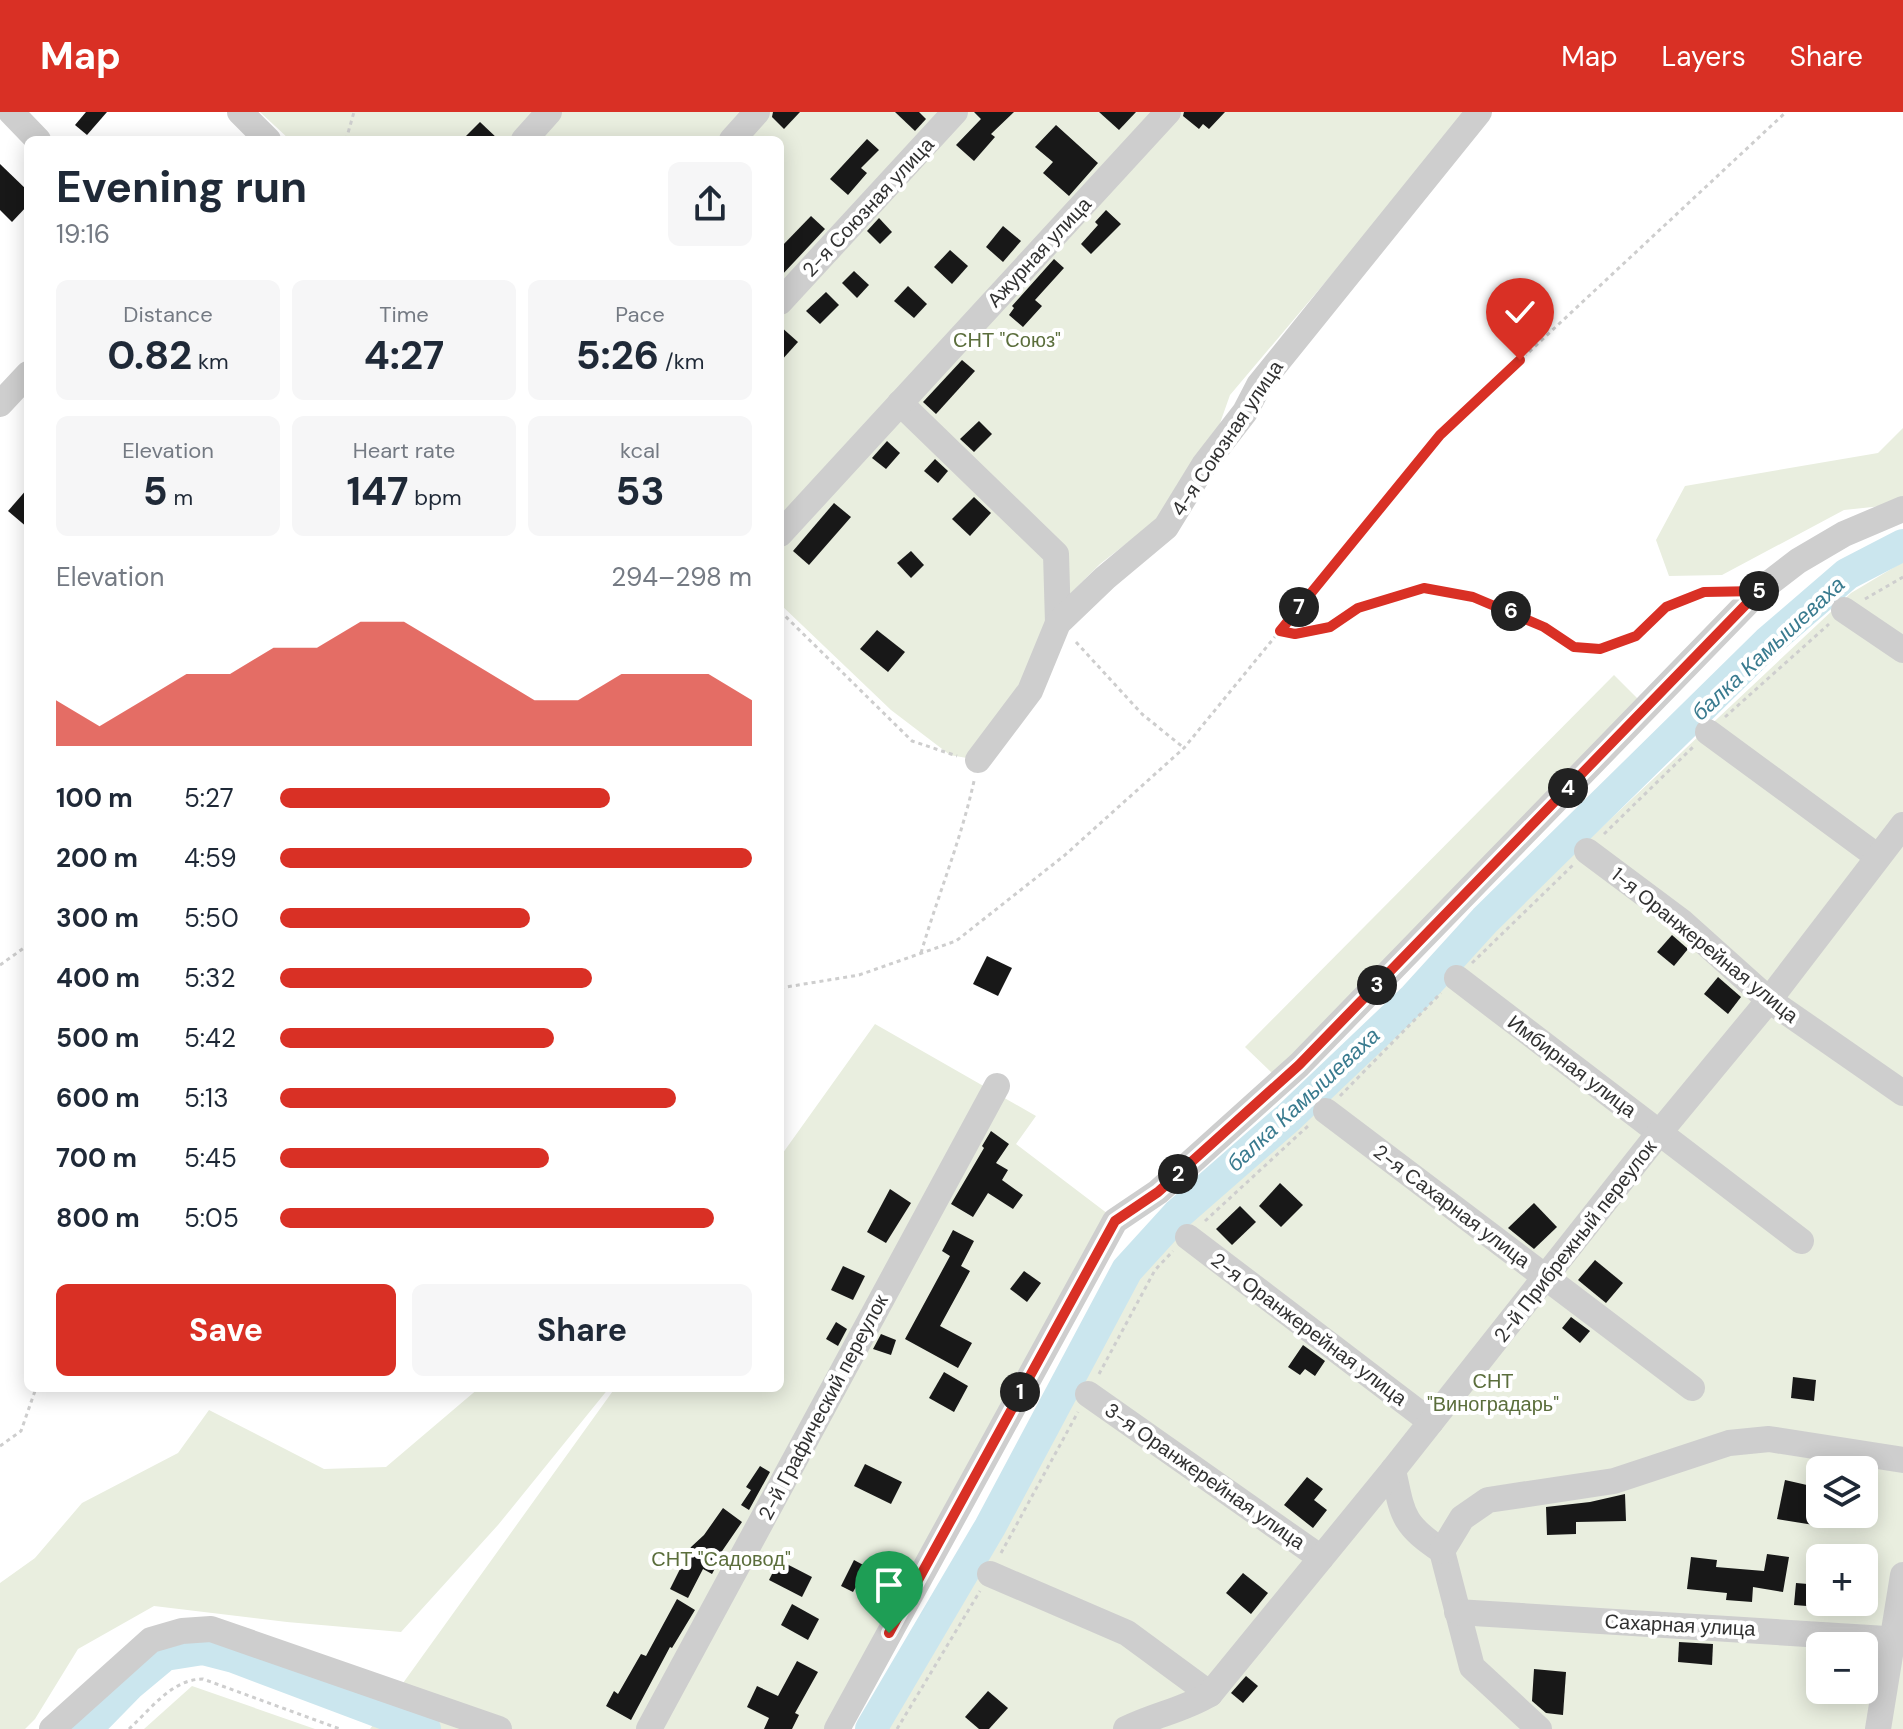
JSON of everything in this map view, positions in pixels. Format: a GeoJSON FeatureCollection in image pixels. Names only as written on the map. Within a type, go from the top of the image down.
{"type":"FeatureCollection","features":[{"type":"Feature","properties":{"kind":"street"},"geometry":{"type":"LineString","coordinates":[[11,112],[34,136]]}},
{"type":"Feature","properties":{"kind":"street"},"geometry":{"type":"LineString","coordinates":[[240,112],[264,136]]}},
{"type":"Feature","properties":{"kind":"street"},"geometry":{"type":"LineString","coordinates":[[528,136],[549,112]]}},
{"type":"Feature","properties":{"kind":"street"},"geometry":{"type":"LineString","coordinates":[[736,136],[757,112]]}},
{"type":"Feature","properties":{"kind":"street","name":"2-я Союзная улица"},"geometry":{"type":"LineString","coordinates":[[784,298],[955,112]]}},
{"type":"Feature","properties":{"kind":"street","name":"Ажурная улица"},"geometry":{"type":"LineString","coordinates":[[784,530],[1168,112]]}},
{"type":"Feature","properties":{"kind":"street","name":"4-я Союзная улица"},"geometry":{"type":"LineString","coordinates":[[978,760],[1030,691],[1058,623],[1105,578],[1166,527],[1204,465],[1245,412],[1259,385],[1479,112]]}},
{"type":"Feature","properties":{"kind":"street"},"geometry":{"type":"LineString","coordinates":[[0,404],[24,378]]}},
{"type":"Feature","properties":{"kind":"street"},"geometry":{"type":"LineString","coordinates":[[900,403],[1056,554],[1058,623]]}},
{"type":"Feature","properties":{"kind":"street"},"geometry":{"type":"LineString","coordinates":[[837,1729],[1115,1221],[1158,1192],[1299,1065],[1759,591],[1798,561],[1844,534],[1903,509]]}},
{"type":"Feature","properties":{"kind":"street"},"geometry":{"type":"LineString","coordinates":[[1844,610],[1903,650]]}},
{"type":"Feature","properties":{"kind":"street"},"geometry":{"type":"LineString","coordinates":[[1708,732],[1878,857]]}},
{"type":"Feature","properties":{"kind":"street","name":"2-й Прибрежный переулок"},"geometry":{"type":"LineString","coordinates":[[1126,1729],[1153,1716],[1190,1706],[1210,1694],[1769,1000],[1903,825]]}},
{"type":"Feature","properties":{"kind":"street","name":"1-я Оранжерейная улица"},"geometry":{"type":"LineString","coordinates":[[1587,851],[1682,922],[1769,1000],[1903,1093]]}},
{"type":"Feature","properties":{"kind":"street","name":"Имбирная улица"},"geometry":{"type":"LineString","coordinates":[[1457,978],[1801,1241]]}},
{"type":"Feature","properties":{"kind":"street","name":"2-й Графический переулок"},"geometry":{"type":"LineString","coordinates":[[649,1729],[997,1086]]}},
{"type":"Feature","properties":{"kind":"street","name":"2-я Сахарная улица"},"geometry":{"type":"LineString","coordinates":[[1326,1111],[1692,1388]]}},
{"type":"Feature","properties":{"kind":"street","name":"2-я Оранжерейная улица"},"geometry":{"type":"LineString","coordinates":[[1188,1237],[1431,1422]]}},
{"type":"Feature","properties":{"kind":"street","name":"3-я Оранжерейная улица"},"geometry":{"type":"LineString","coordinates":[[1088,1394],[1321,1558]]}},
{"type":"Feature","properties":{"kind":"street"},"geometry":{"type":"LineString","coordinates":[[1442,1551],[1462,1518],[1488,1500],[1614,1481],[1729,1443],[1769,1439],[1903,1460]]}},
{"type":"Feature","properties":{"kind":"street"},"geometry":{"type":"LineString","coordinates":[[1393,1470],[1402,1515],[1422,1537],[1442,1551],[1472,1667],[1539,1729]]}},
{"type":"Feature","properties":{"kind":"street"},"geometry":{"type":"LineString","coordinates":[[990,1574],[1127,1633],[1210,1694]]}},
{"type":"Feature","properties":{"kind":"street"},"geometry":{"type":"LineString","coordinates":[[1878,1729],[1897,1638],[1903,1575]]}},
{"type":"Feature","properties":{"kind":"street","name":"Сахарная улица"},"geometry":{"type":"LineString","coordinates":[[1457,1612],[1897,1638]]}},
{"type":"Feature","properties":{"kind":"street"},"geometry":{"type":"LineString","coordinates":[[52,1729],[151,1640],[182,1631],[211,1629],[499,1729]]}},
{"type":"Feature","properties":{"kind":"path"},"geometry":{"type":"LineString","coordinates":[[349,136],[354,112]]}},
{"type":"Feature","properties":{"kind":"path"},"geometry":{"type":"LineString","coordinates":[[784,987],[859,975],[956,941],[1053,865],[1184,748],[1440,435],[1786,112]]}},
{"type":"Feature","properties":{"kind":"path"},"geometry":{"type":"LineString","coordinates":[[1280,631],[1295,634],[1330,627],[1358,608],[1424,588],[1494,604],[1544,627],[1574,647],[1600,649],[1636,636],[1666,607],[1704,592],[1759,591]]}},
{"type":"Feature","properties":{"kind":"path"},"geometry":{"type":"LineString","coordinates":[[784,615],[912,741],[950,755],[978,760],[964,826],[934,907],[921,953]]}},
{"type":"Feature","properties":{"kind":"path"},"geometry":{"type":"LineString","coordinates":[[1058,623],[1142,714],[1184,748]]}},
{"type":"Feature","properties":{"kind":"path"},"geometry":{"type":"LineString","coordinates":[[0,965],[24,948]]}},
{"type":"Feature","properties":{"kind":"path"},"geometry":{"type":"LineString","coordinates":[[0,1446],[21,1431],[35,1392]]}},
{"type":"Feature","properties":{"kind":"path"},"geometry":{"type":"LineString","coordinates":[[129,1729],[176,1685],[187,1679],[203,1679],[340,1729]]}},
{"type":"Feature","properties":{"kind":"green space","name":"СНТ \"Союз\""},"geometry":{"type":"Polygon","coordinates":[[[260,112],[1469,112],[1230,395],[1208,457],[1158,519],[1100,564],[1056,608],[1018,688],[978,760],[950,755],[891,710],[784,608],[784,136],[286,136],[260,112]]]}},
{"type":"Feature","properties":{"kind":"green space"},"geometry":{"type":"Polygon","coordinates":[[[1903,428],[1903,498],[1882,506],[1844,510],[1722,575],[1669,576],[1656,540],[1685,486],[1878,453],[1903,428]]]}},
{"type":"Feature","properties":{"kind":"green space","name":"СНТ \"Виноградарь\""},"geometry":{"type":"Polygon","coordinates":[[[1903,562],[1903,1729],[870,1729],[1136,1278],[1185,1219],[1851,593],[1903,562]]]}},
{"type":"Feature","properties":{"kind":"green space"},"geometry":{"type":"Polygon","coordinates":[[[1614,675],[1642,703],[1274,1075],[1245,1047],[1614,675]]]}},
{"type":"Feature","properties":{"kind":"green space","name":"СНТ \"Садовод\""},"geometry":{"type":"Polygon","coordinates":[[[875,1024],[1036,1116],[1016,1144],[1112,1217],[830,1729],[370,1729],[612,1392],[784,1392],[784,1151],[875,1024]]]}},
{"type":"Feature","properties":{"kind":"green space"},"geometry":{"type":"Polygon","coordinates":[[[474,1392],[606,1392],[498,1525],[401,1632],[154,1606],[78,1649],[35,1719],[25,1729],[0,1729],[0,1583],[35,1558],[82,1503],[178,1453],[209,1410],[324,1469],[386,1467],[474,1392]]]}},
{"type":"Feature","properties":{"kind":"green space"},"geometry":{"type":"Polygon","coordinates":[[[192,1686],[315,1729],[144,1729],[192,1686]]]}},
{"type":"Feature","properties":{"kind":"building"},"geometry":{"type":"Polygon","coordinates":[[[86,112],[107,112],[87,135],[75,125],[86,112]]]}},
{"type":"Feature","properties":{"kind":"building"},"geometry":{"type":"Polygon","coordinates":[[[773,112],[800,112],[784,129],[772,117],[773,112]]]}},
{"type":"Feature","properties":{"kind":"building"},"geometry":{"type":"Polygon","coordinates":[[[895,112],[919,112],[926,119],[915,131],[895,112]]]}},
{"type":"Feature","properties":{"kind":"building"},"geometry":{"type":"Polygon","coordinates":[[[974,112],[1014,112],[991,134],[995,137],[974,161],[956,145],[981,119],[974,112]]]}},
{"type":"Feature","properties":{"kind":"building"},"geometry":{"type":"Polygon","coordinates":[[[1099,112],[1136,112],[1119,130],[1099,112]]]}},
{"type":"Feature","properties":{"kind":"building"},"geometry":{"type":"Polygon","coordinates":[[[1184,112],[1225,112],[1209,129],[1203,124],[1199,129],[1183,116],[1184,112]]]}},
{"type":"Feature","properties":{"kind":"building"},"geometry":{"type":"Polygon","coordinates":[[[480,122],[495,136],[466,136],[480,122]]]}},
{"type":"Feature","properties":{"kind":"building"},"geometry":{"type":"Polygon","coordinates":[[[1056,125],[1098,163],[1069,196],[1043,173],[1053,162],[1035,147],[1056,125]]]}},
{"type":"Feature","properties":{"kind":"building"},"geometry":{"type":"Polygon","coordinates":[[[867,139],[879,150],[861,168],[867,173],[848,195],[830,179],[867,139]]]}},
{"type":"Feature","properties":{"kind":"building"},"geometry":{"type":"Polygon","coordinates":[[[0,164],[24,187],[24,209],[12,222],[0,210],[0,164]]]}},
{"type":"Feature","properties":{"kind":"building"},"geometry":{"type":"Polygon","coordinates":[[[1106,210],[1121,224],[1091,254],[1081,244],[1098,225],[1095,222],[1106,210]]]}},
{"type":"Feature","properties":{"kind":"building"},"geometry":{"type":"Polygon","coordinates":[[[811,216],[825,229],[784,273],[784,244],[811,216]]]}},
{"type":"Feature","properties":{"kind":"building"},"geometry":{"type":"Polygon","coordinates":[[[879,218],[892,232],[880,244],[867,231],[879,218]]]}},
{"type":"Feature","properties":{"kind":"building"},"geometry":{"type":"Polygon","coordinates":[[[1003,226],[1021,241],[1003,262],[986,247],[1003,226]]]}},
{"type":"Feature","properties":{"kind":"building"},"geometry":{"type":"Polygon","coordinates":[[[950,250],[968,266],[952,284],[934,267],[950,250]]]}},
{"type":"Feature","properties":{"kind":"building"},"geometry":{"type":"Polygon","coordinates":[[[1054,259],[1064,268],[1035,300],[1042,306],[1023,327],[1009,315],[1014,308],[1012,306],[1054,259]]]}},
{"type":"Feature","properties":{"kind":"building"},"geometry":{"type":"Polygon","coordinates":[[[854,271],[869,285],[857,298],[842,283],[854,271]]]}},
{"type":"Feature","properties":{"kind":"building"},"geometry":{"type":"Polygon","coordinates":[[[908,286],[927,304],[914,318],[894,301],[908,286]]]}},
{"type":"Feature","properties":{"kind":"building"},"geometry":{"type":"Polygon","coordinates":[[[826,292],[839,305],[820,324],[806,311],[826,292]]]}},
{"type":"Feature","properties":{"kind":"building"},"geometry":{"type":"Polygon","coordinates":[[[784,330],[798,342],[784,358],[784,330]]]}},
{"type":"Feature","properties":{"kind":"building"},"geometry":{"type":"Polygon","coordinates":[[[962,360],[975,371],[936,414],[923,402],[962,360]]]}},
{"type":"Feature","properties":{"kind":"building"},"geometry":{"type":"Polygon","coordinates":[[[979,421],[992,434],[974,452],[960,439],[979,421]]]}},
{"type":"Feature","properties":{"kind":"building"},"geometry":{"type":"Polygon","coordinates":[[[887,441],[900,453],[886,469],[872,458],[887,441]]]}},
{"type":"Feature","properties":{"kind":"building"},"geometry":{"type":"Polygon","coordinates":[[[935,459],[948,471],[938,483],[924,471],[935,459]]]}},
{"type":"Feature","properties":{"kind":"building"},"geometry":{"type":"Polygon","coordinates":[[[24,493],[24,525],[8,511],[24,493]]]}},
{"type":"Feature","properties":{"kind":"building"},"geometry":{"type":"Polygon","coordinates":[[[974,497],[991,513],[970,536],[952,519],[974,497]]]}},
{"type":"Feature","properties":{"kind":"building"},"geometry":{"type":"Polygon","coordinates":[[[834,503],[851,517],[809,565],[793,551],[834,503]]]}},
{"type":"Feature","properties":{"kind":"building"},"geometry":{"type":"Polygon","coordinates":[[[911,551],[924,565],[911,578],[897,563],[911,551]]]}},
{"type":"Feature","properties":{"kind":"building"},"geometry":{"type":"Polygon","coordinates":[[[877,630],[905,652],[888,672],[860,649],[877,630]]]}},
{"type":"Feature","properties":{"kind":"building"},"geometry":{"type":"Polygon","coordinates":[[[1672,935],[1688,949],[1674,966],[1657,952],[1672,935]]]}},
{"type":"Feature","properties":{"kind":"building"},"geometry":{"type":"Polygon","coordinates":[[[987,956],[1012,968],[998,996],[973,984],[987,956]]]}},
{"type":"Feature","properties":{"kind":"building"},"geometry":{"type":"Polygon","coordinates":[[[1718,977],[1741,997],[1728,1014],[1704,994],[1718,977]]]}},
{"type":"Feature","properties":{"kind":"building"},"geometry":{"type":"Polygon","coordinates":[[[991,1131],[1009,1144],[996,1163],[1008,1170],[1002,1180],[1023,1195],[1013,1209],[988,1193],[973,1217],[951,1204],[991,1131]]]}},
{"type":"Feature","properties":{"kind":"building"},"geometry":{"type":"Polygon","coordinates":[[[1280,1183],[1303,1205],[1281,1227],[1259,1206],[1280,1183]]]}},
{"type":"Feature","properties":{"kind":"building"},"geometry":{"type":"Polygon","coordinates":[[[890,1189],[911,1203],[886,1243],[867,1232],[890,1189]]]}},
{"type":"Feature","properties":{"kind":"building"},"geometry":{"type":"Polygon","coordinates":[[[1534,1203],[1557,1227],[1534,1249],[1508,1228],[1534,1203]]]}},
{"type":"Feature","properties":{"kind":"building"},"geometry":{"type":"Polygon","coordinates":[[[1240,1206],[1256,1222],[1232,1245],[1216,1229],[1240,1206]]]}},
{"type":"Feature","properties":{"kind":"building"},"geometry":{"type":"Polygon","coordinates":[[[953,1230],[974,1241],[961,1266],[970,1271],[940,1326],[972,1343],[958,1368],[905,1339],[950,1256],[942,1251],[953,1230]]]}},
{"type":"Feature","properties":{"kind":"building"},"geometry":{"type":"Polygon","coordinates":[[[1595,1260],[1623,1283],[1606,1303],[1578,1280],[1595,1260]]]}},
{"type":"Feature","properties":{"kind":"building"},"geometry":{"type":"Polygon","coordinates":[[[843,1266],[865,1276],[853,1300],[831,1290],[843,1266]]]}},
{"type":"Feature","properties":{"kind":"building"},"geometry":{"type":"Polygon","coordinates":[[[1024,1271],[1041,1283],[1027,1302],[1010,1289],[1024,1271]]]}},
{"type":"Feature","properties":{"kind":"building"},"geometry":{"type":"Polygon","coordinates":[[[1571,1317],[1590,1331],[1580,1343],[1562,1328],[1571,1317]]]}},
{"type":"Feature","properties":{"kind":"building"},"geometry":{"type":"Polygon","coordinates":[[[836,1322],[847,1329],[838,1346],[826,1339],[836,1322]]]}},
{"type":"Feature","properties":{"kind":"building"},"geometry":{"type":"Polygon","coordinates":[[[881,1334],[896,1340],[891,1355],[873,1349],[881,1334]]]}},
{"type":"Feature","properties":{"kind":"building"},"geometry":{"type":"Polygon","coordinates":[[[1303,1345],[1325,1361],[1315,1376],[1305,1369],[1300,1375],[1288,1367],[1303,1345]]]}},
{"type":"Feature","properties":{"kind":"building"},"geometry":{"type":"Polygon","coordinates":[[[944,1372],[968,1386],[954,1412],[929,1398],[944,1372]]]}},
{"type":"Feature","properties":{"kind":"building"},"geometry":{"type":"Polygon","coordinates":[[[1793,1377],[1816,1380],[1814,1401],[1791,1398],[1793,1377]]]}},
{"type":"Feature","properties":{"kind":"building"},"geometry":{"type":"Polygon","coordinates":[[[865,1464],[902,1482],[891,1504],[854,1486],[865,1464]]]}},
{"type":"Feature","properties":{"kind":"building"},"geometry":{"type":"Polygon","coordinates":[[[760,1466],[770,1472],[749,1510],[741,1505],[751,1490],[746,1487],[760,1466]]]}},
{"type":"Feature","properties":{"kind":"building"},"geometry":{"type":"Polygon","coordinates":[[[1307,1477],[1323,1489],[1314,1500],[1327,1510],[1313,1528],[1284,1505],[1307,1477]]]}},
{"type":"Feature","properties":{"kind":"building"},"geometry":{"type":"Polygon","coordinates":[[[1785,1480],[1806,1485],[1806,1524],[1777,1519],[1785,1480]]]}},
{"type":"Feature","properties":{"kind":"building"},"geometry":{"type":"Polygon","coordinates":[[[1625,1494],[1626,1521],[1576,1522],[1576,1534],[1547,1535],[1546,1507],[1625,1494]]]}},
{"type":"Feature","properties":{"kind":"building"},"geometry":{"type":"Polygon","coordinates":[[[723,1508],[742,1522],[718,1557],[720,1559],[712,1574],[703,1569],[688,1598],[670,1589],[691,1547],[704,1535],[723,1508]]]}},
{"type":"Feature","properties":{"kind":"building"},"geometry":{"type":"Polygon","coordinates":[[[1767,1554],[1789,1557],[1783,1592],[1753,1587],[1752,1602],[1726,1600],[1727,1593],[1687,1589],[1691,1557],[1717,1560],[1716,1567],[1764,1571],[1767,1554]]]}},
{"type":"Feature","properties":{"kind":"building"},"geometry":{"type":"Polygon","coordinates":[[[779,1560],[812,1577],[802,1597],[769,1580],[779,1560]]]}},
{"type":"Feature","properties":{"kind":"building"},"geometry":{"type":"Polygon","coordinates":[[[854,1560],[867,1567],[853,1592],[841,1586],[854,1560]]]}},
{"type":"Feature","properties":{"kind":"building"},"geometry":{"type":"Polygon","coordinates":[[[1243,1573],[1268,1593],[1251,1614],[1226,1593],[1243,1573]]]}},
{"type":"Feature","properties":{"kind":"building"},"geometry":{"type":"Polygon","coordinates":[[[1796,1583],[1806,1584],[1806,1606],[1794,1605],[1796,1583]]]}},
{"type":"Feature","properties":{"kind":"building"},"geometry":{"type":"Polygon","coordinates":[[[677,1599],[695,1610],[670,1647],[631,1720],[606,1706],[614,1691],[618,1694],[641,1654],[646,1656],[677,1599]]]}},
{"type":"Feature","properties":{"kind":"building"},"geometry":{"type":"Polygon","coordinates":[[[792,1604],[819,1619],[808,1640],[781,1625],[792,1604]]]}},
{"type":"Feature","properties":{"kind":"building"},"geometry":{"type":"Polygon","coordinates":[[[1679,1642],[1713,1644],[1712,1665],[1678,1662],[1679,1642]]]}},
{"type":"Feature","properties":{"kind":"building"},"geometry":{"type":"Polygon","coordinates":[[[797,1661],[818,1672],[795,1713],[799,1715],[792,1729],[764,1729],[769,1718],[747,1707],[757,1686],[778,1696],[797,1661]]]}},
{"type":"Feature","properties":{"kind":"building"},"geometry":{"type":"Polygon","coordinates":[[[1534,1669],[1566,1672],[1563,1715],[1546,1713],[1532,1701],[1534,1669]]]}},
{"type":"Feature","properties":{"kind":"building"},"geometry":{"type":"Polygon","coordinates":[[[1246,1676],[1258,1686],[1243,1703],[1231,1693],[1246,1676]]]}},
{"type":"Feature","properties":{"kind":"building"},"geometry":{"type":"Polygon","coordinates":[[[988,1691],[1008,1708],[989,1729],[979,1729],[965,1717],[988,1691]]]}},
{"type":"Feature","properties":{"kind":"waterway","name":"балка Камышеваха"},"geometry":{"type":"LineString","coordinates":[[871,1729],[990,1527],[1127,1270],[1178,1214],[1289,1117],[1414,998],[1485,920],[1768,642],[1847,574],[1903,545]]}},
{"type":"Feature","properties":{"kind":"waterway","name":"балка Камышеваха"},"geometry":{"type":"LineString","coordinates":[[86,1729],[129,1685],[165,1655],[203,1649],[234,1657],[425,1729]]}},
{"type":"Feature","properties":{"kind":"route"},"geometry":{"type":"LineString","coordinates":[[889,1633],[1115,1221],[1158,1192],[1299,1065],[1759,591],[1704,592],[1666,607],[1636,636],[1600,649],[1574,647],[1544,627],[1473,597],[1424,588],[1358,608],[1330,627],[1295,634],[1280,631],[1440,435],[1520,360]]}}]}
